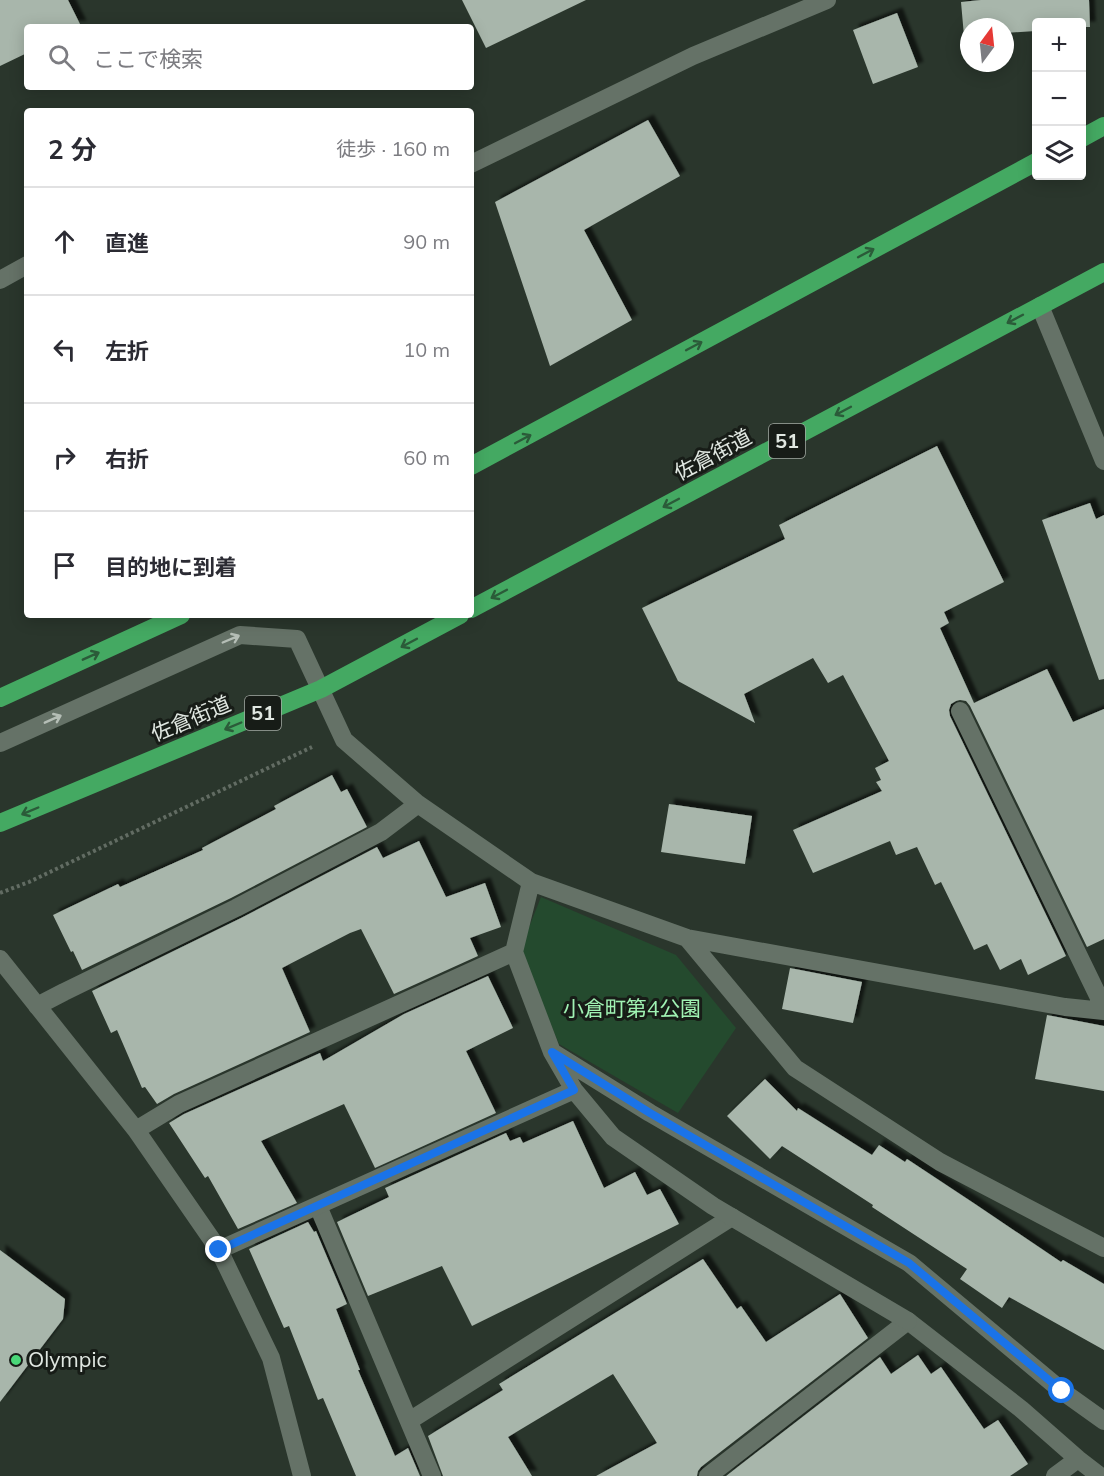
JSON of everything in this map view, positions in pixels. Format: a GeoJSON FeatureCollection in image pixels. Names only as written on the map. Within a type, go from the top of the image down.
{"type":"FeatureCollection","features":[{"type":"Feature","properties":{"kind":"highway"},"geometry":{"type":"LineString","coordinates":[[1086,136],[1104,126]]}},
{"type":"Feature","properties":{"kind":"highway"},"geometry":{"type":"LineString","coordinates":[[474,464],[1032,164]]}},
{"type":"Feature","properties":{"kind":"highway","name":"佐倉街道"},"geometry":{"type":"LineString","coordinates":[[474,607],[1104,272]]}},
{"type":"Feature","properties":{"kind":"highway"},"geometry":{"type":"LineString","coordinates":[[0,698],[175,618]]}},
{"type":"Feature","properties":{"kind":"highway","name":"佐倉街道"},"geometry":{"type":"LineString","coordinates":[[0,823],[321,689],[454,618]]}},
{"type":"Feature","properties":{"kind":"street"},"geometry":{"type":"LineString","coordinates":[[474,163],[693,56],[827,0]]}},
{"type":"Feature","properties":{"kind":"street"},"geometry":{"type":"LineString","coordinates":[[0,280],[24,267]]}},
{"type":"Feature","properties":{"kind":"street"},"geometry":{"type":"LineString","coordinates":[[1040,306],[1104,461]]}},
{"type":"Feature","properties":{"kind":"street"},"geometry":{"type":"LineString","coordinates":[[0,743],[240,635],[297,639],[344,740],[418,804],[531,882],[687,938],[1065,1007],[1104,1009],[960,711]]}},
{"type":"Feature","properties":{"kind":"street"},"geometry":{"type":"LineString","coordinates":[[37,1006],[236,908],[381,832],[418,804]]}},
{"type":"Feature","properties":{"kind":"street"},"geometry":{"type":"LineString","coordinates":[[531,882],[514,952],[552,1052],[574,1090],[613,1137],[713,1206],[908,1322],[1021,1409],[1100,1476]]}},
{"type":"Feature","properties":{"kind":"street"},"geometry":{"type":"LineString","coordinates":[[687,938],[795,1068],[940,1162],[1104,1248]]}},
{"type":"Feature","properties":{"kind":"street"},"geometry":{"type":"LineString","coordinates":[[136,1130],[179,1104],[514,952]]}},
{"type":"Feature","properties":{"kind":"street"},"geometry":{"type":"LineString","coordinates":[[0,959],[136,1130],[219,1250],[271,1358],[302,1476]]}},
{"type":"Feature","properties":{"kind":"street"},"geometry":{"type":"LineString","coordinates":[[552,1052],[650,1113],[909,1263],[1062,1391],[1104,1421]]}},
{"type":"Feature","properties":{"kind":"street"},"geometry":{"type":"LineString","coordinates":[[219,1250],[574,1090]]}},
{"type":"Feature","properties":{"kind":"street"},"geometry":{"type":"LineString","coordinates":[[318,1206],[432,1476]]}},
{"type":"Feature","properties":{"kind":"street"},"geometry":{"type":"LineString","coordinates":[[409,1421],[732,1217]]}},
{"type":"Feature","properties":{"kind":"street"},"geometry":{"type":"LineString","coordinates":[[708,1476],[908,1322]]}},
{"type":"Feature","properties":{"kind":"street"},"geometry":{"type":"LineString","coordinates":[[1055,1476],[1078,1459]]}},
{"type":"Feature","properties":{"kind":"path"},"geometry":{"type":"LineString","coordinates":[[0,893],[29,882],[314,746]]}},
{"type":"Feature","properties":{"kind":"green space","name":"小倉町第4公園"},"geometry":{"type":"Polygon","coordinates":[[[541,897],[676,955],[736,1028],[678,1113],[559,1044],[520,950],[541,897]]]}},
{"type":"Feature","properties":{"kind":"building"},"geometry":{"type":"Polygon","coordinates":[[[0,0],[68,0],[80,24],[24,24],[24,54],[0,66],[0,0]]]}},
{"type":"Feature","properties":{"kind":"building"},"geometry":{"type":"Polygon","coordinates":[[[462,0],[586,0],[486,48],[462,0]]]}},
{"type":"Feature","properties":{"kind":"building"},"geometry":{"type":"Polygon","coordinates":[[[1089,0],[1090,27],[1086,27],[1086,18],[1032,18],[1032,31],[1014,32],[1014,18],[962,18],[961,2],[1089,0]]]}},
{"type":"Feature","properties":{"kind":"building"},"geometry":{"type":"Polygon","coordinates":[[[897,13],[918,67],[873,84],[853,30],[897,13]]]}},
{"type":"Feature","properties":{"kind":"building"},"geometry":{"type":"Polygon","coordinates":[[[648,120],[680,176],[584,230],[632,320],[550,366],[495,202],[648,120]]]}},
{"type":"Feature","properties":{"kind":"building"},"geometry":{"type":"Polygon","coordinates":[[[937,446],[1004,582],[944,612],[949,623],[940,628],[974,703],[1047,669],[1073,722],[1104,709],[1104,939],[1087,947],[970,706],[966,701],[960,700],[951,704],[949,710],[1066,956],[1028,975],[1021,959],[1000,970],[987,944],[974,950],[941,882],[935,885],[917,847],[896,855],[890,841],[813,873],[793,830],[882,791],[876,782],[881,780],[875,768],[889,761],[843,675],[828,683],[813,658],[744,694],[755,723],[678,681],[642,608],[785,539],[779,525],[937,446]]]}},
{"type":"Feature","properties":{"kind":"building"},"geometry":{"type":"Polygon","coordinates":[[[1090,503],[1096,519],[1104,515],[1104,679],[1099,680],[1042,520],[1090,503]]]}},
{"type":"Feature","properties":{"kind":"building"},"geometry":{"type":"Polygon","coordinates":[[[332,775],[341,792],[347,789],[367,827],[231,898],[82,970],[53,915],[118,884],[120,887],[203,850],[202,848],[276,809],[274,806],[332,775]]]}},
{"type":"Feature","properties":{"kind":"building"},"geometry":{"type":"Polygon","coordinates":[[[669,804],[752,816],[745,864],[661,852],[669,804]]]}},
{"type":"Feature","properties":{"kind":"building"},"geometry":{"type":"Polygon","coordinates":[[[419,841],[446,897],[485,883],[501,927],[470,938],[478,956],[394,994],[361,929],[350,933],[282,968],[310,1032],[174,1094],[157,1104],[145,1087],[142,1088],[117,1030],[111,1033],[92,991],[241,918],[377,847],[383,858],[419,841]]]}},
{"type":"Feature","properties":{"kind":"building"},"geometry":{"type":"Polygon","coordinates":[[[790,968],[862,982],[853,1023],[782,1009],[790,968]]]}},
{"type":"Feature","properties":{"kind":"building"},"geometry":{"type":"Polygon","coordinates":[[[488,976],[513,1028],[466,1051],[496,1113],[375,1168],[344,1104],[261,1141],[297,1203],[238,1229],[208,1176],[205,1178],[169,1123],[184,1114],[320,1053],[323,1061],[404,1014],[488,976]]]}},
{"type":"Feature","properties":{"kind":"building"},"geometry":{"type":"Polygon","coordinates":[[[1047,1015],[1104,1026],[1104,1091],[1035,1079],[1047,1015]]]}},
{"type":"Feature","properties":{"kind":"building"},"geometry":{"type":"Polygon","coordinates":[[[765,1079],[797,1111],[798,1108],[872,1155],[879,1145],[905,1162],[907,1159],[1061,1262],[1063,1260],[1104,1284],[1104,1350],[1009,1297],[1002,1308],[960,1279],[967,1269],[782,1146],[770,1159],[727,1116],[765,1079]]]}},
{"type":"Feature","properties":{"kind":"building"},"geometry":{"type":"Polygon","coordinates":[[[573,1121],[604,1188],[635,1172],[647,1195],[660,1189],[679,1224],[472,1326],[442,1266],[368,1296],[337,1222],[389,1197],[385,1188],[506,1133],[510,1141],[520,1137],[523,1143],[573,1121]]]}},
{"type":"Feature","properties":{"kind":"building"},"geometry":{"type":"Polygon","coordinates":[[[308,1222],[314,1232],[316,1231],[347,1304],[336,1309],[360,1370],[358,1370],[395,1456],[408,1448],[420,1476],[356,1476],[323,1398],[318,1400],[289,1326],[284,1328],[249,1249],[308,1222]]]}},
{"type":"Feature","properties":{"kind":"building","name":"Olympic"},"geometry":{"type":"Polygon","coordinates":[[[0,1250],[65,1299],[63,1319],[0,1402],[0,1250]]]}},
{"type":"Feature","properties":{"kind":"building"},"geometry":{"type":"Polygon","coordinates":[[[703,1259],[737,1309],[741,1306],[766,1342],[840,1294],[868,1338],[701,1467],[697,1476],[596,1476],[657,1443],[613,1374],[508,1437],[532,1476],[443,1476],[428,1436],[503,1390],[499,1384],[703,1259]]]}},
{"type":"Feature","properties":{"kind":"building"},"geometry":{"type":"Polygon","coordinates":[[[918,1355],[931,1374],[941,1367],[984,1429],[998,1420],[1028,1464],[1010,1476],[726,1476],[880,1357],[891,1374],[918,1355]]]}},
{"type":"Feature","properties":{"kind":"place","name":"Olympic"},"geometry":{"type":"Point","coordinates":[16,1360]}},
{"type":"Feature","properties":{"kind":"route"},"geometry":{"type":"LineString","coordinates":[[219,1250],[574,1090],[552,1052],[650,1113],[909,1263],[1062,1391]]}}]}
